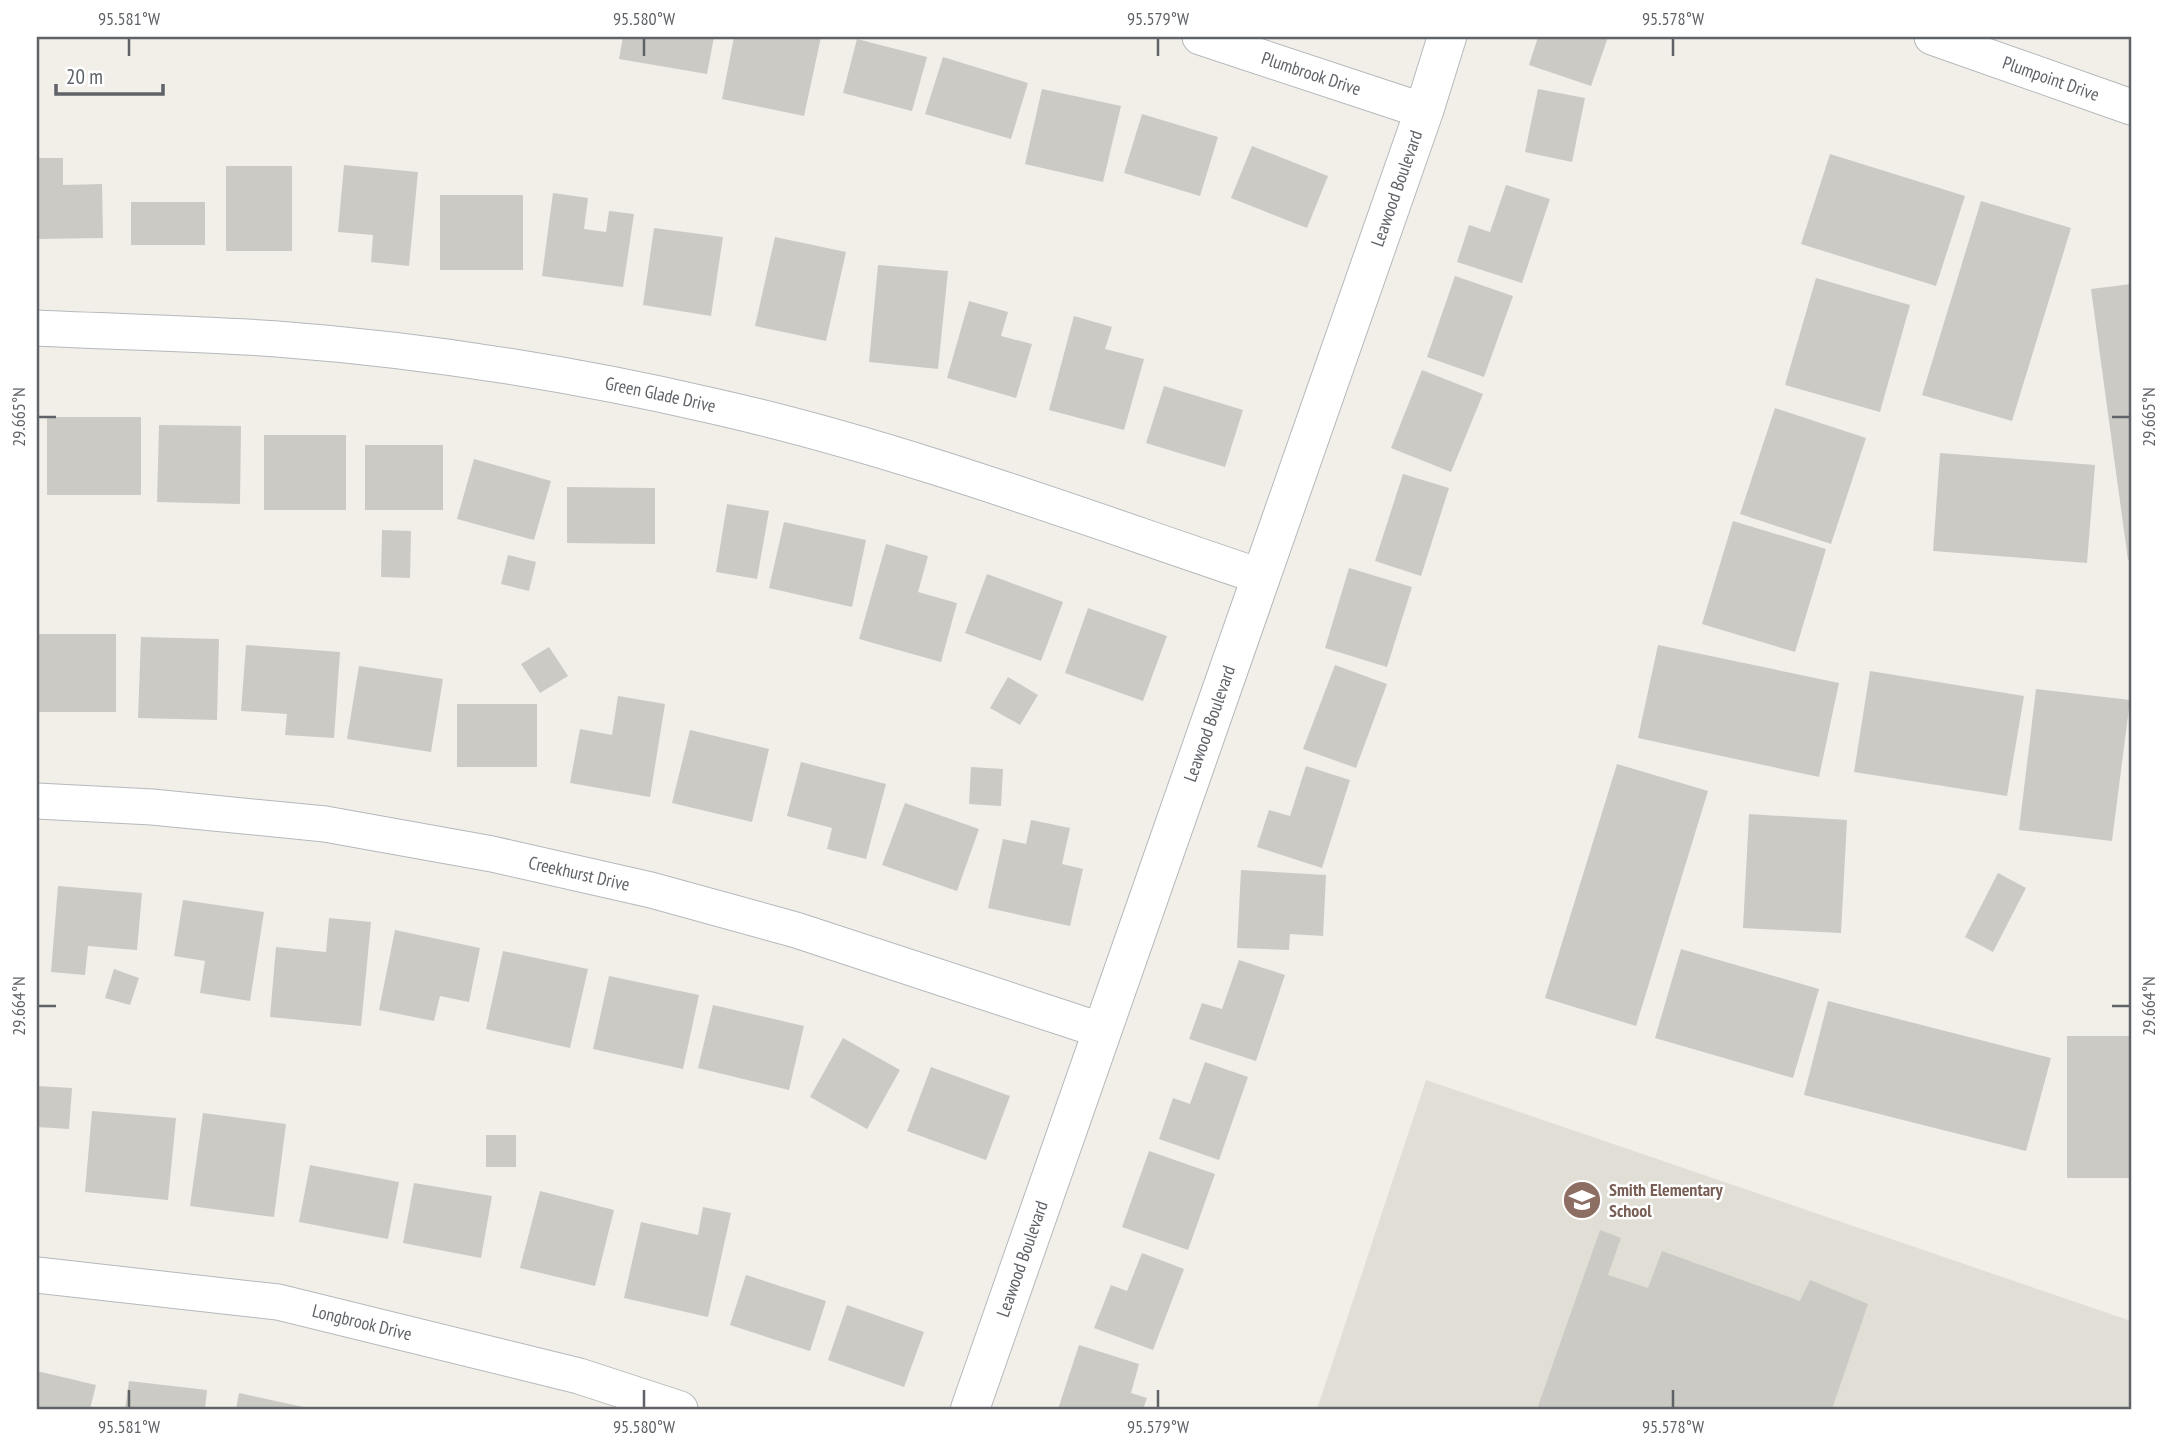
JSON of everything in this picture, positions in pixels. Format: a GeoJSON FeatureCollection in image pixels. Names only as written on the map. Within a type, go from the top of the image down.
{"type":"FeatureCollection","features":[{"type":"Feature","properties":{"kind":"street","name":"Plumbrook Drive"},"geometry":{"type":"LineString","coordinates":[[1200,37],[1424,111]]}},
{"type":"Feature","properties":{"kind":"street","name":"Leawood Boulevard"},"geometry":{"type":"LineString","coordinates":[[970,1409],[1262,577],[1424,111],[1447,37]]}},
{"type":"Feature","properties":{"kind":"street","name":"Plumpoint Drive"},"geometry":{"type":"LineString","coordinates":[[1932,37],[2131,107]]}},
{"type":"Feature","properties":{"kind":"street","name":"Green Glade Drive"},"geometry":{"type":"LineString","coordinates":[[37,328],[302,342],[417,353],[607,384],[714,406],[861,443],[1262,577]]}},
{"type":"Feature","properties":{"kind":"street","name":"Creekhurst Drive"},"geometry":{"type":"LineString","coordinates":[[37,801],[152,807],[325,824],[492,854],[651,890],[796,930],[1103,1031]]}},
{"type":"Feature","properties":{"kind":"street","name":"Longbrook Drive"},"geometry":{"type":"LineString","coordinates":[[37,1275],[278,1302],[579,1376],[680,1409]]}},
{"type":"Feature","properties":{"kind":"shaded area","name":"Smith Elementary School"},"geometry":{"type":"Polygon","coordinates":[[[1426,1080],[2131,1321],[2131,1409],[1317,1409],[1426,1080]]]}},
{"type":"Feature","properties":{"kind":"building"},"geometry":{"type":"Polygon","coordinates":[[[623,37],[714,37],[707,74],[619,59],[623,37]]]}},
{"type":"Feature","properties":{"kind":"building"},"geometry":{"type":"Polygon","coordinates":[[[734,37],[821,37],[804,116],[722,99],[734,37]]]}},
{"type":"Feature","properties":{"kind":"building"},"geometry":{"type":"Polygon","coordinates":[[[1538,37],[1608,37],[1591,86],[1529,65],[1538,37]]]}},
{"type":"Feature","properties":{"kind":"building"},"geometry":{"type":"Polygon","coordinates":[[[857,39],[927,57],[912,111],[843,93],[857,39]]]}},
{"type":"Feature","properties":{"kind":"building"},"geometry":{"type":"Polygon","coordinates":[[[943,57],[1028,83],[1011,139],[925,114],[943,57]]]}},
{"type":"Feature","properties":{"kind":"building"},"geometry":{"type":"Polygon","coordinates":[[[1042,89],[1121,106],[1103,182],[1025,164],[1042,89]]]}},
{"type":"Feature","properties":{"kind":"building"},"geometry":{"type":"Polygon","coordinates":[[[1538,89],[1585,98],[1572,162],[1525,152],[1538,89]]]}},
{"type":"Feature","properties":{"kind":"building"},"geometry":{"type":"Polygon","coordinates":[[[1142,114],[1218,137],[1200,196],[1124,173],[1142,114]]]}},
{"type":"Feature","properties":{"kind":"building"},"geometry":{"type":"Polygon","coordinates":[[[1252,146],[1328,176],[1307,228],[1231,198],[1252,146]]]}},
{"type":"Feature","properties":{"kind":"building"},"geometry":{"type":"Polygon","coordinates":[[[1830,154],[1965,196],[1936,286],[1801,244],[1830,154]]]}},
{"type":"Feature","properties":{"kind":"building"},"geometry":{"type":"Polygon","coordinates":[[[37,158],[63,158],[63,185],[102,184],[103,238],[37,239],[37,158]]]}},
{"type":"Feature","properties":{"kind":"building"},"geometry":{"type":"Polygon","coordinates":[[[344,165],[418,172],[409,266],[371,262],[373,235],[338,232],[344,165]]]}},
{"type":"Feature","properties":{"kind":"building"},"geometry":{"type":"Polygon","coordinates":[[[226,166],[292,166],[292,251],[226,251],[226,166]]]}},
{"type":"Feature","properties":{"kind":"building"},"geometry":{"type":"Polygon","coordinates":[[[1506,185],[1550,199],[1522,283],[1457,262],[1469,225],[1490,232],[1506,185]]]}},
{"type":"Feature","properties":{"kind":"building"},"geometry":{"type":"Polygon","coordinates":[[[553,193],[588,198],[584,229],[606,232],[609,211],[634,214],[623,287],[542,276],[553,193]]]}},
{"type":"Feature","properties":{"kind":"building"},"geometry":{"type":"Polygon","coordinates":[[[440,195],[523,195],[523,270],[440,270],[440,195]]]}},
{"type":"Feature","properties":{"kind":"building"},"geometry":{"type":"Polygon","coordinates":[[[1981,201],[2071,228],[2012,421],[1922,395],[1981,201]]]}},
{"type":"Feature","properties":{"kind":"building"},"geometry":{"type":"Polygon","coordinates":[[[131,202],[205,202],[205,245],[131,245],[131,202]]]}},
{"type":"Feature","properties":{"kind":"building"},"geometry":{"type":"Polygon","coordinates":[[[654,228],[723,237],[711,316],[643,305],[654,228]]]}},
{"type":"Feature","properties":{"kind":"building"},"geometry":{"type":"Polygon","coordinates":[[[775,237],[846,252],[826,341],[755,326],[775,237]]]}},
{"type":"Feature","properties":{"kind":"building"},"geometry":{"type":"Polygon","coordinates":[[[878,265],[948,271],[938,369],[869,362],[878,265]]]}},
{"type":"Feature","properties":{"kind":"building"},"geometry":{"type":"Polygon","coordinates":[[[1455,276],[1513,296],[1484,377],[1427,357],[1455,276]]]}},
{"type":"Feature","properties":{"kind":"building"},"geometry":{"type":"Polygon","coordinates":[[[1816,278],[1910,305],[1880,412],[1785,385],[1816,278]]]}},
{"type":"Feature","properties":{"kind":"building"},"geometry":{"type":"Polygon","coordinates":[[[2131,284],[2131,560],[2128,560],[2091,289],[2131,284]]]}},
{"type":"Feature","properties":{"kind":"building"},"geometry":{"type":"Polygon","coordinates":[[[969,301],[1008,312],[1001,336],[1032,344],[1016,398],[947,378],[969,301]]]}},
{"type":"Feature","properties":{"kind":"building"},"geometry":{"type":"Polygon","coordinates":[[[1074,316],[1112,327],[1105,349],[1144,359],[1124,430],[1049,410],[1074,316]]]}},
{"type":"Feature","properties":{"kind":"building"},"geometry":{"type":"Polygon","coordinates":[[[1422,370],[1483,394],[1451,472],[1391,448],[1422,370]]]}},
{"type":"Feature","properties":{"kind":"building"},"geometry":{"type":"Polygon","coordinates":[[[1164,386],[1243,410],[1225,467],[1146,443],[1164,386]]]}},
{"type":"Feature","properties":{"kind":"building"},"geometry":{"type":"Polygon","coordinates":[[[1775,408],[1866,438],[1831,544],[1740,514],[1775,408]]]}},
{"type":"Feature","properties":{"kind":"building"},"geometry":{"type":"Polygon","coordinates":[[[47,417],[141,417],[141,495],[47,495],[47,417]]]}},
{"type":"Feature","properties":{"kind":"building"},"geometry":{"type":"Polygon","coordinates":[[[159,425],[241,426],[240,504],[157,502],[159,425]]]}},
{"type":"Feature","properties":{"kind":"building"},"geometry":{"type":"Polygon","coordinates":[[[264,435],[346,435],[346,510],[264,510],[264,435]]]}},
{"type":"Feature","properties":{"kind":"building"},"geometry":{"type":"Polygon","coordinates":[[[365,445],[443,445],[443,510],[365,510],[365,445]]]}},
{"type":"Feature","properties":{"kind":"building"},"geometry":{"type":"Polygon","coordinates":[[[1940,453],[2095,465],[2087,563],[1933,551],[1940,453]]]}},
{"type":"Feature","properties":{"kind":"building"},"geometry":{"type":"Polygon","coordinates":[[[474,459],[551,481],[534,540],[457,519],[474,459]]]}},
{"type":"Feature","properties":{"kind":"building"},"geometry":{"type":"Polygon","coordinates":[[[1403,474],[1449,488],[1421,576],[1375,561],[1403,474]]]}},
{"type":"Feature","properties":{"kind":"building"},"geometry":{"type":"Polygon","coordinates":[[[567,487],[655,488],[655,544],[567,543],[567,487]]]}},
{"type":"Feature","properties":{"kind":"building"},"geometry":{"type":"Polygon","coordinates":[[[727,504],[769,511],[757,579],[716,572],[727,504]]]}},
{"type":"Feature","properties":{"kind":"building"},"geometry":{"type":"Polygon","coordinates":[[[1733,521],[1826,549],[1795,652],[1702,624],[1733,521]]]}},
{"type":"Feature","properties":{"kind":"building"},"geometry":{"type":"Polygon","coordinates":[[[784,522],[866,540],[852,607],[769,588],[784,522]]]}},
{"type":"Feature","properties":{"kind":"building"},"geometry":{"type":"Polygon","coordinates":[[[382,530],[411,531],[410,578],[381,577],[382,530]]]}},
{"type":"Feature","properties":{"kind":"building"},"geometry":{"type":"Polygon","coordinates":[[[886,544],[928,556],[918,592],[957,603],[941,662],[859,639],[886,544]]]}},
{"type":"Feature","properties":{"kind":"building"},"geometry":{"type":"Polygon","coordinates":[[[508,555],[536,562],[529,591],[501,584],[508,555]]]}},
{"type":"Feature","properties":{"kind":"building"},"geometry":{"type":"Polygon","coordinates":[[[1349,568],[1412,587],[1387,667],[1325,648],[1349,568]]]}},
{"type":"Feature","properties":{"kind":"building"},"geometry":{"type":"Polygon","coordinates":[[[987,574],[1063,602],[1041,661],[965,633],[987,574]]]}},
{"type":"Feature","properties":{"kind":"building"},"geometry":{"type":"Polygon","coordinates":[[[1088,608],[1167,636],[1143,701],[1065,673],[1088,608]]]}},
{"type":"Feature","properties":{"kind":"building"},"geometry":{"type":"Polygon","coordinates":[[[37,634],[116,634],[116,712],[37,712],[37,634]]]}},
{"type":"Feature","properties":{"kind":"building"},"geometry":{"type":"Polygon","coordinates":[[[141,637],[219,639],[217,720],[138,718],[141,637]]]}},
{"type":"Feature","properties":{"kind":"building"},"geometry":{"type":"Polygon","coordinates":[[[246,645],[340,652],[334,738],[285,735],[287,714],[241,711],[246,645]]]}},
{"type":"Feature","properties":{"kind":"building"},"geometry":{"type":"Polygon","coordinates":[[[1658,645],[1839,683],[1819,777],[1638,738],[1658,645]]]}},
{"type":"Feature","properties":{"kind":"building"},"geometry":{"type":"Polygon","coordinates":[[[549,647],[568,676],[540,693],[521,664],[549,647]]]}},
{"type":"Feature","properties":{"kind":"building"},"geometry":{"type":"Polygon","coordinates":[[[1335,665],[1387,684],[1356,768],[1303,749],[1335,665]]]}},
{"type":"Feature","properties":{"kind":"building"},"geometry":{"type":"Polygon","coordinates":[[[359,666],[443,679],[431,752],[347,739],[359,666]]]}},
{"type":"Feature","properties":{"kind":"building"},"geometry":{"type":"Polygon","coordinates":[[[1870,671],[2024,696],[2007,796],[1854,772],[1870,671]]]}},
{"type":"Feature","properties":{"kind":"building"},"geometry":{"type":"Polygon","coordinates":[[[1008,677],[1038,695],[1020,725],[990,708],[1008,677]]]}},
{"type":"Feature","properties":{"kind":"building"},"geometry":{"type":"Polygon","coordinates":[[[2036,689],[2130,700],[2112,841],[2019,830],[2036,689]]]}},
{"type":"Feature","properties":{"kind":"building"},"geometry":{"type":"Polygon","coordinates":[[[618,696],[665,704],[650,797],[570,783],[580,729],[612,735],[618,696]]]}},
{"type":"Feature","properties":{"kind":"building"},"geometry":{"type":"Polygon","coordinates":[[[457,704],[537,704],[537,767],[457,767],[457,704]]]}},
{"type":"Feature","properties":{"kind":"building"},"geometry":{"type":"Polygon","coordinates":[[[690,730],[769,749],[752,822],[672,803],[690,730]]]}},
{"type":"Feature","properties":{"kind":"building"},"geometry":{"type":"Polygon","coordinates":[[[801,762],[886,784],[866,859],[827,849],[832,828],[787,816],[801,762]]]}},
{"type":"Feature","properties":{"kind":"building"},"geometry":{"type":"Polygon","coordinates":[[[1617,764],[1708,791],[1636,1026],[1545,998],[1617,764]]]}},
{"type":"Feature","properties":{"kind":"building"},"geometry":{"type":"Polygon","coordinates":[[[1306,766],[1350,780],[1322,868],[1257,847],[1269,810],[1290,816],[1306,766]]]}},
{"type":"Feature","properties":{"kind":"building"},"geometry":{"type":"Polygon","coordinates":[[[971,767],[1003,769],[1001,806],[969,804],[971,767]]]}},
{"type":"Feature","properties":{"kind":"building"},"geometry":{"type":"Polygon","coordinates":[[[905,803],[979,829],[957,891],[882,865],[905,803]]]}},
{"type":"Feature","properties":{"kind":"building"},"geometry":{"type":"Polygon","coordinates":[[[1749,814],[1847,820],[1841,933],[1743,928],[1749,814]]]}},
{"type":"Feature","properties":{"kind":"building"},"geometry":{"type":"Polygon","coordinates":[[[1031,820],[1070,828],[1062,864],[1083,869],[1070,926],[988,908],[1003,839],[1026,844],[1031,820]]]}},
{"type":"Feature","properties":{"kind":"building"},"geometry":{"type":"Polygon","coordinates":[[[1241,870],[1326,875],[1323,936],[1290,934],[1289,950],[1237,948],[1241,870]]]}},
{"type":"Feature","properties":{"kind":"building"},"geometry":{"type":"Polygon","coordinates":[[[1998,873],[2026,888],[1993,952],[1965,937],[1998,873]]]}},
{"type":"Feature","properties":{"kind":"building"},"geometry":{"type":"Polygon","coordinates":[[[58,886],[142,893],[137,950],[88,946],[85,975],[51,972],[58,886]]]}},
{"type":"Feature","properties":{"kind":"building"},"geometry":{"type":"Polygon","coordinates":[[[183,900],[264,912],[250,1001],[200,993],[205,961],[174,956],[183,900]]]}},
{"type":"Feature","properties":{"kind":"building"},"geometry":{"type":"Polygon","coordinates":[[[329,918],[371,922],[361,1026],[270,1017],[276,947],[326,952],[329,918]]]}},
{"type":"Feature","properties":{"kind":"building"},"geometry":{"type":"Polygon","coordinates":[[[395,930],[480,948],[469,1002],[440,996],[434,1021],[379,1010],[395,930]]]}},
{"type":"Feature","properties":{"kind":"building"},"geometry":{"type":"Polygon","coordinates":[[[1681,949],[1819,989],[1793,1078],[1655,1038],[1681,949]]]}},
{"type":"Feature","properties":{"kind":"building"},"geometry":{"type":"Polygon","coordinates":[[[503,951],[588,969],[570,1048],[486,1029],[503,951]]]}},
{"type":"Feature","properties":{"kind":"building"},"geometry":{"type":"Polygon","coordinates":[[[1239,960],[1285,975],[1256,1061],[1189,1039],[1202,1003],[1222,1009],[1239,960]]]}},
{"type":"Feature","properties":{"kind":"building"},"geometry":{"type":"Polygon","coordinates":[[[114,969],[139,978],[130,1005],[105,998],[114,969]]]}},
{"type":"Feature","properties":{"kind":"building"},"geometry":{"type":"Polygon","coordinates":[[[609,976],[699,995],[683,1069],[593,1049],[609,976]]]}},
{"type":"Feature","properties":{"kind":"building"},"geometry":{"type":"Polygon","coordinates":[[[1828,1001],[2051,1058],[2026,1151],[1804,1095],[1828,1001]]]}},
{"type":"Feature","properties":{"kind":"building"},"geometry":{"type":"Polygon","coordinates":[[[713,1005],[804,1026],[789,1090],[698,1068],[713,1005]]]}},
{"type":"Feature","properties":{"kind":"building"},"geometry":{"type":"Polygon","coordinates":[[[2067,1036],[2131,1036],[2131,1178],[2067,1178],[2067,1036]]]}},
{"type":"Feature","properties":{"kind":"building"},"geometry":{"type":"Polygon","coordinates":[[[843,1038],[900,1070],[867,1129],[810,1097],[843,1038]]]}},
{"type":"Feature","properties":{"kind":"building"},"geometry":{"type":"Polygon","coordinates":[[[1205,1062],[1248,1077],[1219,1160],[1159,1139],[1173,1098],[1190,1104],[1205,1062]]]}},
{"type":"Feature","properties":{"kind":"building"},"geometry":{"type":"Polygon","coordinates":[[[931,1067],[1010,1096],[986,1160],[907,1131],[931,1067]]]}},
{"type":"Feature","properties":{"kind":"building"},"geometry":{"type":"Polygon","coordinates":[[[37,1086],[72,1088],[69,1129],[37,1127],[37,1086]]]}},
{"type":"Feature","properties":{"kind":"building"},"geometry":{"type":"Polygon","coordinates":[[[92,1111],[176,1118],[168,1200],[85,1192],[92,1111]]]}},
{"type":"Feature","properties":{"kind":"building"},"geometry":{"type":"Polygon","coordinates":[[[203,1113],[286,1124],[274,1217],[190,1206],[203,1113]]]}},
{"type":"Feature","properties":{"kind":"building"},"geometry":{"type":"Polygon","coordinates":[[[486,1135],[516,1135],[516,1167],[486,1167],[486,1135]]]}},
{"type":"Feature","properties":{"kind":"building"},"geometry":{"type":"Polygon","coordinates":[[[1149,1151],[1215,1174],[1188,1250],[1122,1227],[1149,1151]]]}},
{"type":"Feature","properties":{"kind":"building"},"geometry":{"type":"Polygon","coordinates":[[[310,1165],[399,1182],[388,1239],[299,1222],[310,1165]]]}},
{"type":"Feature","properties":{"kind":"building"},"geometry":{"type":"Polygon","coordinates":[[[414,1183],[492,1196],[481,1258],[403,1243],[414,1183]]]}},
{"type":"Feature","properties":{"kind":"building"},"geometry":{"type":"Polygon","coordinates":[[[540,1191],[614,1210],[595,1286],[520,1268],[540,1191]]]}},
{"type":"Feature","properties":{"kind":"building"},"geometry":{"type":"Polygon","coordinates":[[[703,1207],[731,1213],[708,1317],[624,1298],[641,1222],[698,1235],[703,1207]]]}},
{"type":"Feature","properties":{"kind":"building"},"geometry":{"type":"Polygon","coordinates":[[[1600,1230],[1621,1238],[1608,1275],[1648,1288],[1662,1251],[1800,1301],[1810,1280],[1868,1304],[1832,1409],[1537,1409],[1600,1230]]]}},
{"type":"Feature","properties":{"kind":"building"},"geometry":{"type":"Polygon","coordinates":[[[1142,1253],[1184,1269],[1153,1350],[1094,1328],[1111,1285],[1127,1291],[1142,1253]]]}},
{"type":"Feature","properties":{"kind":"building"},"geometry":{"type":"Polygon","coordinates":[[[746,1275],[826,1301],[810,1351],[730,1325],[746,1275]]]}},
{"type":"Feature","properties":{"kind":"building"},"geometry":{"type":"Polygon","coordinates":[[[847,1305],[924,1332],[904,1387],[828,1360],[847,1305]]]}},
{"type":"Feature","properties":{"kind":"building"},"geometry":{"type":"Polygon","coordinates":[[[1079,1345],[1139,1364],[1131,1393],[1147,1398],[1143,1409],[1058,1409],[1079,1345]]]}},
{"type":"Feature","properties":{"kind":"building"},"geometry":{"type":"Polygon","coordinates":[[[37,1371],[96,1385],[90,1409],[37,1409],[37,1371]]]}},
{"type":"Feature","properties":{"kind":"building"},"geometry":{"type":"Polygon","coordinates":[[[129,1381],[207,1390],[205,1409],[125,1409],[129,1381]]]}},
{"type":"Feature","properties":{"kind":"building"},"geometry":{"type":"Polygon","coordinates":[[[239,1393],[308,1408],[308,1409],[236,1409],[239,1393]]]}},
{"type":"Feature","properties":{"kind":"place","name":"Smith Elementary School"},"geometry":{"type":"Point","coordinates":[1582,1200]}}]}
